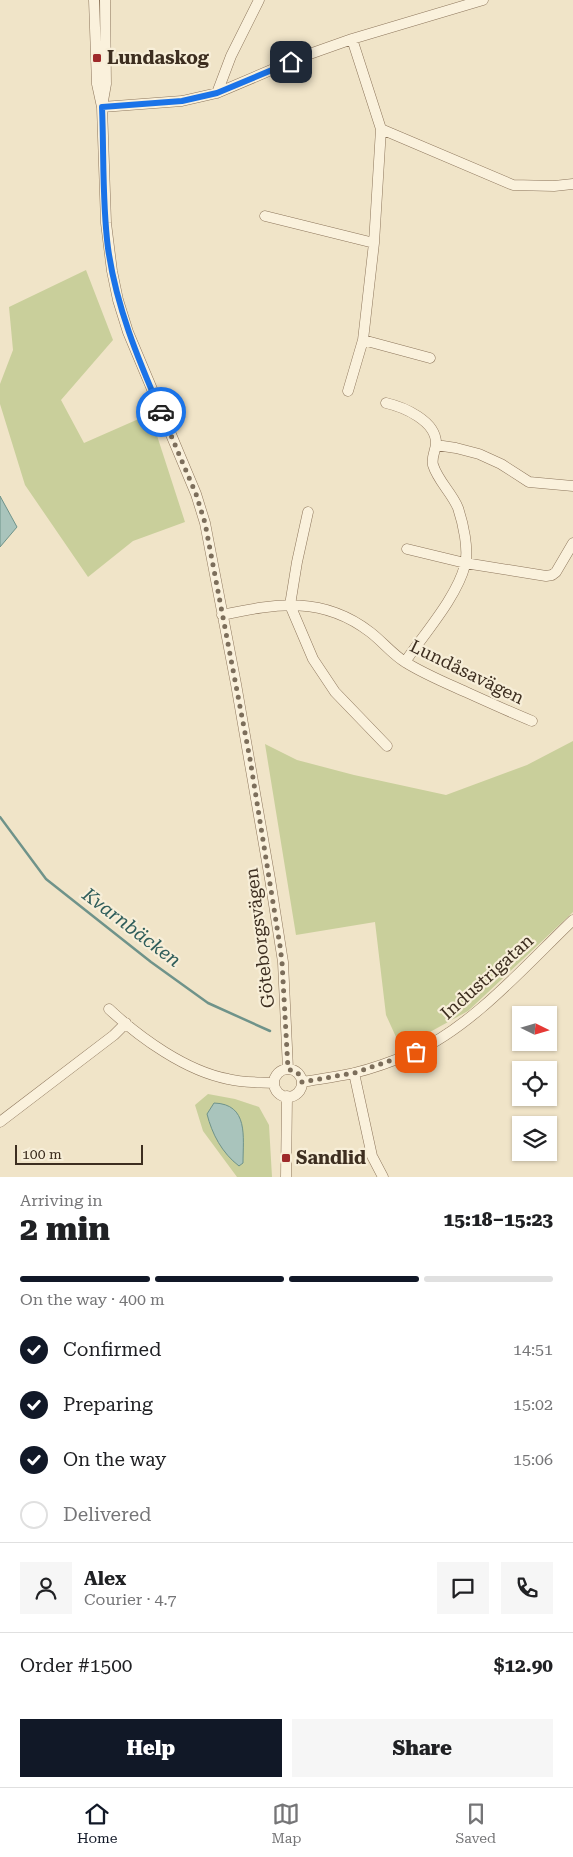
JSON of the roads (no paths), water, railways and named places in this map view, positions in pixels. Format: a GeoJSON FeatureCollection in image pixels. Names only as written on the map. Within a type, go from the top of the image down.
{"type":"FeatureCollection","features":[{"type":"Feature","properties":{"kind":"street","name":"Göteborgsvägen"},"geometry":{"type":"LineString","coordinates":[[94,0],[97,84],[102,107],[108,248],[118,300],[137,356],[196,494],[209,542],[250,759],[281,953],[288,1069]]}},
{"type":"Feature","properties":{"kind":"street","name":"Göteborgsvägen"},"geometry":{"type":"LineString","coordinates":[[102,107],[106,84],[105,0]]}},
{"type":"Feature","properties":{"kind":"street"},"geometry":{"type":"LineString","coordinates":[[217,93],[231,56],[259,0]]}},
{"type":"Feature","properties":{"kind":"street"},"geometry":{"type":"LineString","coordinates":[[102,107],[182,101],[217,93],[304,56],[352,39],[482,0]]}},
{"type":"Feature","properties":{"kind":"street"},"geometry":{"type":"LineString","coordinates":[[348,391],[363,340],[374,243],[381,130],[352,39]]}},
{"type":"Feature","properties":{"kind":"street"},"geometry":{"type":"LineString","coordinates":[[381,130],[513,185],[554,186],[573,184]]}},
{"type":"Feature","properties":{"kind":"street"},"geometry":{"type":"LineString","coordinates":[[265,216],[374,243]]}},
{"type":"Feature","properties":{"kind":"street"},"geometry":{"type":"LineString","coordinates":[[363,340],[430,358]]}},
{"type":"Feature","properties":{"kind":"street"},"geometry":{"type":"LineString","coordinates":[[386,403],[401,406],[431,427],[435,435],[436,445],[433,452],[433,464],[439,478],[457,506],[464,534],[465,563],[454,591],[405,662]]}},
{"type":"Feature","properties":{"kind":"street"},"geometry":{"type":"LineString","coordinates":[[436,445],[478,454],[501,464],[529,482],[573,486]]}},
{"type":"Feature","properties":{"kind":"street"},"geometry":{"type":"LineString","coordinates":[[308,512],[290,605],[313,659],[335,692],[387,746]]}},
{"type":"Feature","properties":{"kind":"street"},"geometry":{"type":"LineString","coordinates":[[407,549],[465,563],[546,576],[556,572],[573,543]]}},
{"type":"Feature","properties":{"kind":"street","name":"Lundåsavägen"},"geometry":{"type":"LineString","coordinates":[[222,615],[290,605],[316,606],[346,616],[371,633],[405,662],[445,683],[532,721]]}},
{"type":"Feature","properties":{"kind":"street","name":"Industrigatan"},"geometry":{"type":"LineString","coordinates":[[302,1082],[354,1073],[416,1052],[446,1035],[493,997],[573,920]]}},
{"type":"Feature","properties":{"kind":"street"},"geometry":{"type":"LineString","coordinates":[[109,1009],[152,1043],[200,1070],[227,1079],[274,1083]]}},
{"type":"Feature","properties":{"kind":"street"},"geometry":{"type":"LineString","coordinates":[[0,1122],[114,1035],[126,1023]]}},
{"type":"Feature","properties":{"kind":"street"},"geometry":{"type":"LineString","coordinates":[[288,1069],[298,1073],[302,1082],[298,1093],[287,1096],[278,1092],[274,1083],[278,1073],[288,1069]]}},
{"type":"Feature","properties":{"kind":"street"},"geometry":{"type":"LineString","coordinates":[[354,1073],[372,1156],[383,1177]]}},
{"type":"Feature","properties":{"kind":"street"},"geometry":{"type":"LineString","coordinates":[[286,1177],[287,1096]]}},
{"type":"Feature","properties":{"kind":"water"},"geometry":{"type":"Polygon","coordinates":[[[0,496],[17,527],[0,547],[0,496]]]}},
{"type":"Feature","properties":{"kind":"water"},"geometry":{"type":"Polygon","coordinates":[[[214,1103],[233,1109],[239,1116],[243,1133],[243,1163],[239,1166],[218,1143],[212,1129],[207,1114],[214,1103]]]}},
{"type":"Feature","properties":{"kind":"waterway","name":"Kvarnbäcken"},"geometry":{"type":"LineString","coordinates":[[0,817],[46,879],[151,962],[208,1003],[270,1031]]}},
{"type":"Feature","properties":{"kind":"place","name":"Lundaskog"},"geometry":{"type":"Point","coordinates":[97,58]}},
{"type":"Feature","properties":{"kind":"place","name":"Sandlid"},"geometry":{"type":"Point","coordinates":[286,1158]}}]}
